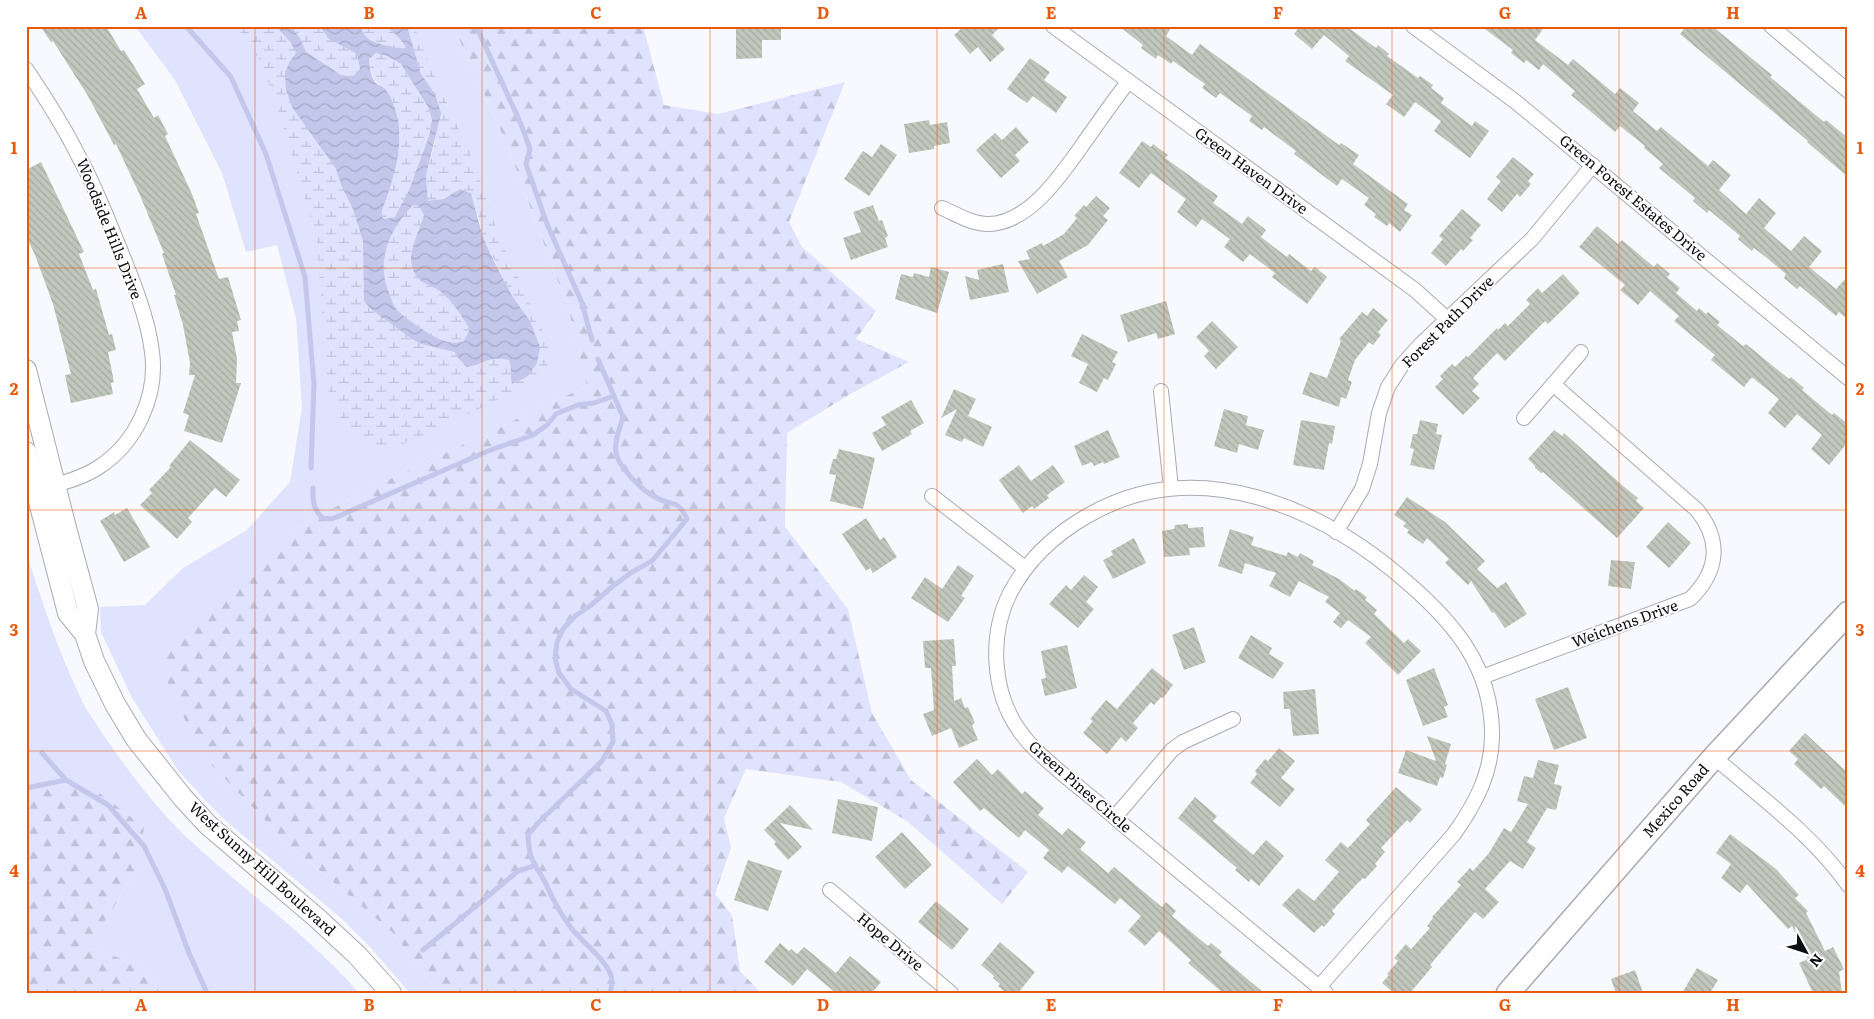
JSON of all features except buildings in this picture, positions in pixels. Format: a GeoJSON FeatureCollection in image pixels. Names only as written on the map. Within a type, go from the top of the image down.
{"type":"FeatureCollection","features":[{"type":"Feature","properties":{"kind":"main road","name":"Mexico Road"},"geometry":{"type":"LineString","coordinates":[[1508,993],[1714,757],[1848,613]]}},
{"type":"Feature","properties":{"kind":"street","name":"Green Haven Drive"},"geometry":{"type":"LineString","coordinates":[[1053,26],[1415,290],[1447,319]]}},
{"type":"Feature","properties":{"kind":"street","name":"Green Forest Estates Drive"},"geometry":{"type":"LineString","coordinates":[[1412,26],[1497,87],[1848,378]]}},
{"type":"Feature","properties":{"kind":"street"},"geometry":{"type":"LineString","coordinates":[[1771,26],[1848,91]]}},
{"type":"Feature","properties":{"kind":"street","name":"Woodside Hills Drive"},"geometry":{"type":"LineString","coordinates":[[26,69],[79,156],[93,186],[125,260],[147,328],[152,353],[152,377],[148,402],[140,422],[127,442],[113,457],[98,468],[46,487]]}},
{"type":"Feature","properties":{"kind":"street"},"geometry":{"type":"LineString","coordinates":[[942,208],[975,222],[996,224],[1028,208],[1047,192],[1128,82]]}},
{"type":"Feature","properties":{"kind":"street","name":"Forest Path Drive"},"geometry":{"type":"LineString","coordinates":[[1336,532],[1362,489],[1370,464],[1379,413],[1388,387],[1402,365],[1447,319],[1532,239],[1593,165]]}},
{"type":"Feature","properties":{"kind":"street"},"geometry":{"type":"LineString","coordinates":[[1524,418],[1581,352]]}},
{"type":"Feature","properties":{"kind":"street","name":"West Sunny Hill Boulevard"},"geometry":{"type":"LineString","coordinates":[[26,370],[68,613],[85,634],[94,660],[115,704],[136,739],[183,798],[208,825],[317,918],[357,955],[391,993]]}},
{"type":"Feature","properties":{"kind":"street","name":"Weichens Drive"},"geometry":{"type":"LineString","coordinates":[[1482,676],[1690,599],[1702,587],[1711,569],[1714,543],[1706,521],[1697,510],[1553,384]]}},
{"type":"Feature","properties":{"kind":"street"},"geometry":{"type":"LineString","coordinates":[[1161,391],[1171,488]]}},
{"type":"Feature","properties":{"kind":"street","name":"West Sunny Hill Boulevard"},"geometry":{"type":"LineString","coordinates":[[26,452],[46,487]]}},
{"type":"Feature","properties":{"kind":"street","name":"Green Pines Circle"},"geometry":{"type":"LineString","coordinates":[[1171,488],[1224,489],[1276,503],[1336,532],[1376,556],[1420,593],[1457,632],[1472,655],[1482,676],[1490,706],[1492,733],[1490,759],[1482,786],[1470,810],[1454,834],[1322,990],[1033,749],[1017,728],[1005,703],[998,677],[996,651],[998,629],[1005,603],[1025,568],[1051,541],[1073,524],[1098,510],[1123,499],[1171,488]]}},
{"type":"Feature","properties":{"kind":"street"},"geometry":{"type":"LineString","coordinates":[[932,496],[1025,568]]}},
{"type":"Feature","properties":{"kind":"street"},"geometry":{"type":"LineString","coordinates":[[1115,818],[1172,750],[1183,742],[1233,719]]}},
{"type":"Feature","properties":{"kind":"street"},"geometry":{"type":"LineString","coordinates":[[1714,757],[1816,846],[1848,885]]}},
{"type":"Feature","properties":{"kind":"street","name":"Hope Drive"},"geometry":{"type":"LineString","coordinates":[[830,890],[951,993]]}},
{"type":"Feature","properties":{"kind":"green space"},"geometry":{"type":"Polygon","coordinates":[[[135,26],[276,26],[537,363],[414,54],[407,26],[453,26],[506,142],[569,311],[587,386],[371,488],[290,531],[201,754],[288,844],[392,932],[439,993],[410,993],[370,947],[342,919],[227,822],[203,798],[178,770],[132,698],[101,632],[100,607],[145,605],[183,568],[247,530],[290,482],[302,408],[296,318],[277,245],[246,252],[222,173],[175,80],[135,26]]]}},
{"type":"Feature","properties":{"kind":"green space"},"geometry":{"type":"Polygon","coordinates":[[[236,26],[276,26],[291,43],[296,53],[290,61],[325,153],[336,169],[342,187],[353,209],[363,241],[364,301],[394,325],[419,338],[455,352],[459,359],[478,365],[491,358],[509,360],[512,384],[528,376],[537,363],[530,321],[512,296],[483,237],[478,215],[460,189],[442,199],[428,202],[426,176],[435,142],[435,94],[421,74],[407,26],[414,26],[433,73],[471,155],[500,239],[545,335],[551,358],[542,376],[440,428],[398,446],[367,445],[345,427],[328,390],[317,240],[263,65],[236,26]]]}},
{"type":"Feature","properties":{"kind":"green space"},"geometry":{"type":"Polygon","coordinates":[[[291,26],[339,26],[339,29],[327,27],[344,46],[357,54],[360,69],[353,76],[341,75],[305,52],[300,38],[291,26]]]}},
{"type":"Feature","properties":{"kind":"green space"},"geometry":{"type":"Polygon","coordinates":[[[360,26],[375,26],[392,30],[402,40],[406,48],[380,44],[368,38],[360,26]]]}},
{"type":"Feature","properties":{"kind":"green space"},"geometry":{"type":"Polygon","coordinates":[[[453,26],[643,26],[664,105],[718,114],[845,82],[789,222],[802,247],[876,311],[856,339],[909,362],[852,393],[787,433],[785,527],[848,609],[872,713],[911,780],[1028,872],[1002,904],[907,821],[841,782],[746,769],[724,818],[731,848],[715,894],[732,915],[740,971],[761,993],[439,993],[392,932],[288,844],[201,754],[156,657],[290,531],[371,488],[587,386],[569,311],[506,142],[453,26]]]}},
{"type":"Feature","properties":{"kind":"green space"},"geometry":{"type":"Polygon","coordinates":[[[376,53],[387,56],[401,64],[428,107],[432,120],[429,136],[409,190],[395,217],[385,219],[380,217],[393,178],[400,135],[383,87],[376,82],[371,72],[369,59],[376,53]]]}},
{"type":"Feature","properties":{"kind":"green space"},"geometry":{"type":"Polygon","coordinates":[[[412,205],[419,206],[424,215],[411,255],[415,274],[422,281],[441,292],[460,315],[470,329],[464,341],[454,343],[434,337],[400,313],[392,302],[385,281],[384,257],[391,235],[412,205]]]}},
{"type":"Feature","properties":{"kind":"green space"},"geometry":{"type":"Polygon","coordinates":[[[26,552],[58,646],[82,701],[130,772],[160,810],[182,833],[318,950],[359,993],[161,993],[145,971],[117,957],[86,948],[115,905],[139,863],[89,785],[26,784],[26,552]]]}},
{"type":"Feature","properties":{"kind":"green space"},"geometry":{"type":"Polygon","coordinates":[[[26,784],[89,785],[144,827],[139,863],[87,948],[117,957],[145,971],[161,993],[26,993],[26,784]]]}},
{"type":"Feature","properties":{"kind":"water"},"geometry":{"type":"Polygon","coordinates":[[[276,26],[291,26],[300,38],[306,52],[341,75],[353,76],[360,69],[357,54],[328,38],[322,29],[327,27],[339,29],[339,26],[360,26],[365,35],[375,42],[398,48],[406,48],[402,41],[386,26],[407,26],[421,74],[435,94],[441,113],[426,176],[428,201],[443,199],[460,189],[471,194],[483,237],[512,296],[530,321],[540,347],[537,363],[528,376],[512,384],[509,360],[492,359],[467,367],[455,352],[415,341],[373,311],[364,301],[363,241],[353,209],[342,187],[336,169],[292,107],[286,90],[285,72],[296,53],[291,43],[276,26]],[[376,53],[369,59],[371,74],[375,82],[388,92],[391,98],[397,115],[399,130],[399,145],[394,174],[380,216],[385,219],[395,217],[409,190],[429,136],[432,120],[428,107],[401,64],[387,56],[376,53]],[[413,205],[398,224],[387,246],[384,257],[385,281],[391,300],[400,313],[434,337],[454,343],[464,341],[470,329],[457,309],[441,292],[422,281],[415,274],[411,255],[424,215],[419,206],[413,205]]]}},
{"type":"Feature","properties":{"kind":"waterway"},"geometry":{"type":"LineString","coordinates":[[186,26],[231,77],[266,154],[305,277],[314,384],[311,468]]}},
{"type":"Feature","properties":{"kind":"waterway"},"geometry":{"type":"LineString","coordinates":[[476,26],[521,124],[530,149],[526,164],[547,224],[582,303],[592,340]]}},
{"type":"Feature","properties":{"kind":"waterway"},"geometry":{"type":"LineString","coordinates":[[598,359],[623,417],[616,448],[621,465],[651,495],[662,501],[674,504],[680,508],[687,519],[652,561],[632,572],[575,616],[563,629],[557,642],[555,658],[559,673],[571,689],[606,711],[612,724],[613,742],[602,761],[528,835],[530,851],[533,862],[563,917],[602,960],[611,974],[612,986],[610,993]]}},
{"type":"Feature","properties":{"kind":"waterway"},"geometry":{"type":"LineString","coordinates":[[313,488],[315,508],[322,518],[332,519],[488,451],[533,435],[547,425],[556,414],[578,405],[594,403],[614,396]]}},
{"type":"Feature","properties":{"kind":"waterway"},"geometry":{"type":"LineString","coordinates":[[42,753],[66,780]]}},
{"type":"Feature","properties":{"kind":"waterway"},"geometry":{"type":"LineString","coordinates":[[26,788],[66,780],[108,805],[144,846],[165,889],[189,953],[207,993]]}},
{"type":"Feature","properties":{"kind":"waterway"},"geometry":{"type":"LineString","coordinates":[[423,950],[518,871],[534,866]]}}]}
